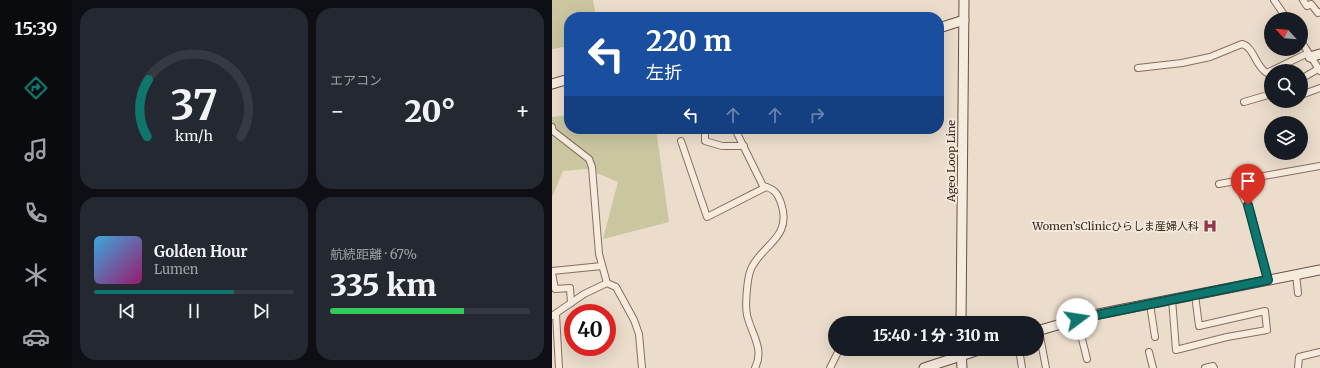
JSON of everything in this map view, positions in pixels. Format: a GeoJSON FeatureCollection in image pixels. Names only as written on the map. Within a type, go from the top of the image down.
{"type":"FeatureCollection","features":[{"type":"Feature","properties":{"kind":"street","name":"Ageo Loop Line"},"geometry":{"type":"LineString","coordinates":[[962,316],[964,0]]}},
{"type":"Feature","properties":{"kind":"street"},"geometry":{"type":"LineString","coordinates":[[1274,0],[1282,12]]}},
{"type":"Feature","properties":{"kind":"street"},"geometry":{"type":"LineString","coordinates":[[1303,0],[1307,6],[1311,4],[1318,13],[1320,12]]}},
{"type":"Feature","properties":{"kind":"street"},"geometry":{"type":"LineString","coordinates":[[944,26],[964,20]]}},
{"type":"Feature","properties":{"kind":"street"},"geometry":{"type":"LineString","coordinates":[[1138,68],[1210,58],[1242,44],[1249,47],[1260,69],[1264,71]]}},
{"type":"Feature","properties":{"kind":"street"},"geometry":{"type":"LineString","coordinates":[[1288,64],[1309,55],[1320,54]]}},
{"type":"Feature","properties":{"kind":"street"},"geometry":{"type":"LineString","coordinates":[[1308,76],[1319,70],[1309,55]]}},
{"type":"Feature","properties":{"kind":"street"},"geometry":{"type":"LineString","coordinates":[[552,84],[564,80]]}},
{"type":"Feature","properties":{"kind":"street"},"geometry":{"type":"LineString","coordinates":[[1308,92],[1320,88]]}},
{"type":"Feature","properties":{"kind":"street"},"geometry":{"type":"LineString","coordinates":[[1244,102],[1264,96]]}},
{"type":"Feature","properties":{"kind":"street"},"geometry":{"type":"LineString","coordinates":[[552,127],[553,131],[589,159],[592,167],[602,266],[607,282],[616,287],[634,320],[639,334],[642,368]]}},
{"type":"Feature","properties":{"kind":"street"},"geometry":{"type":"LineString","coordinates":[[705,134],[705,141],[722,146],[744,146]]}},
{"type":"Feature","properties":{"kind":"street"},"geometry":{"type":"LineString","coordinates":[[738,134],[763,186],[773,188],[777,192],[784,218],[779,235],[751,269],[749,279],[747,315],[759,349],[759,358],[755,368]]}},
{"type":"Feature","properties":{"kind":"street"},"geometry":{"type":"LineString","coordinates":[[681,141],[707,217],[766,187]]}},
{"type":"Feature","properties":{"kind":"street"},"geometry":{"type":"LineString","coordinates":[[1219,184],[1320,166]]}},
{"type":"Feature","properties":{"kind":"street"},"geometry":{"type":"LineString","coordinates":[[1236,182],[1252,213],[1268,280]]}},
{"type":"Feature","properties":{"kind":"street"},"geometry":{"type":"LineString","coordinates":[[571,303],[570,288],[555,289],[552,272],[602,266]]}},
{"type":"Feature","properties":{"kind":"street"},"geometry":{"type":"LineString","coordinates":[[1044,329],[1077,319],[1320,270]]}},
{"type":"Feature","properties":{"kind":"street"},"geometry":{"type":"LineString","coordinates":[[1296,274],[1298,292]]}},
{"type":"Feature","properties":{"kind":"street"},"geometry":{"type":"LineString","coordinates":[[559,368],[555,346],[554,315],[584,294],[607,282]]}},
{"type":"Feature","properties":{"kind":"street"},"geometry":{"type":"LineString","coordinates":[[1172,300],[1176,350],[1227,337],[1267,330],[1265,311],[1199,326],[1195,295]]}},
{"type":"Feature","properties":{"kind":"street"},"geometry":{"type":"LineString","coordinates":[[1150,304],[1155,337]]}},
{"type":"Feature","properties":{"kind":"street"},"geometry":{"type":"LineString","coordinates":[[1077,319],[1087,359]]}},
{"type":"Feature","properties":{"kind":"street"},"geometry":{"type":"LineString","coordinates":[[1149,352],[1153,368]]}},
{"type":"Feature","properties":{"kind":"street"},"geometry":{"type":"LineString","coordinates":[[1298,368],[1299,357],[1320,352]]}},
{"type":"Feature","properties":{"kind":"street"},"geometry":{"type":"LineString","coordinates":[[830,368],[836,356]]}},
{"type":"Feature","properties":{"kind":"street"},"geometry":{"type":"LineString","coordinates":[[925,368],[952,356]]}},
{"type":"Feature","properties":{"kind":"street"},"geometry":{"type":"LineString","coordinates":[[961,356],[962,368]]}},
{"type":"Feature","properties":{"kind":"street"},"geometry":{"type":"LineString","coordinates":[[1020,356],[1022,368]]}},
{"type":"Feature","properties":{"kind":"street"},"geometry":{"type":"LineString","coordinates":[[1043,356],[1046,368]]}},
{"type":"Feature","properties":{"kind":"street"},"geometry":{"type":"LineString","coordinates":[[1205,368],[1213,366],[1214,368]]}},
{"type":"Feature","properties":{"kind":"shaded area"},"geometry":{"type":"Polygon","coordinates":[[[552,0],[593,0],[595,12],[564,12],[564,47],[552,49],[552,0]]]}},
{"type":"Feature","properties":{"kind":"shaded area"},"geometry":{"type":"Polygon","coordinates":[[[564,116],[564,134],[657,134],[669,222],[603,239],[618,182],[587,169],[563,171],[552,197],[552,117],[564,116]]]}},
{"type":"Feature","properties":{"kind":"place","name":"Women’sClinicひらしま産婦人科"},"geometry":{"type":"Point","coordinates":[1210,226]}},
{"type":"Feature","properties":{"kind":"route"},"geometry":{"type":"LineString","coordinates":[[1077,319],[1268,280],[1252,213],[1248,205]]}}]}
